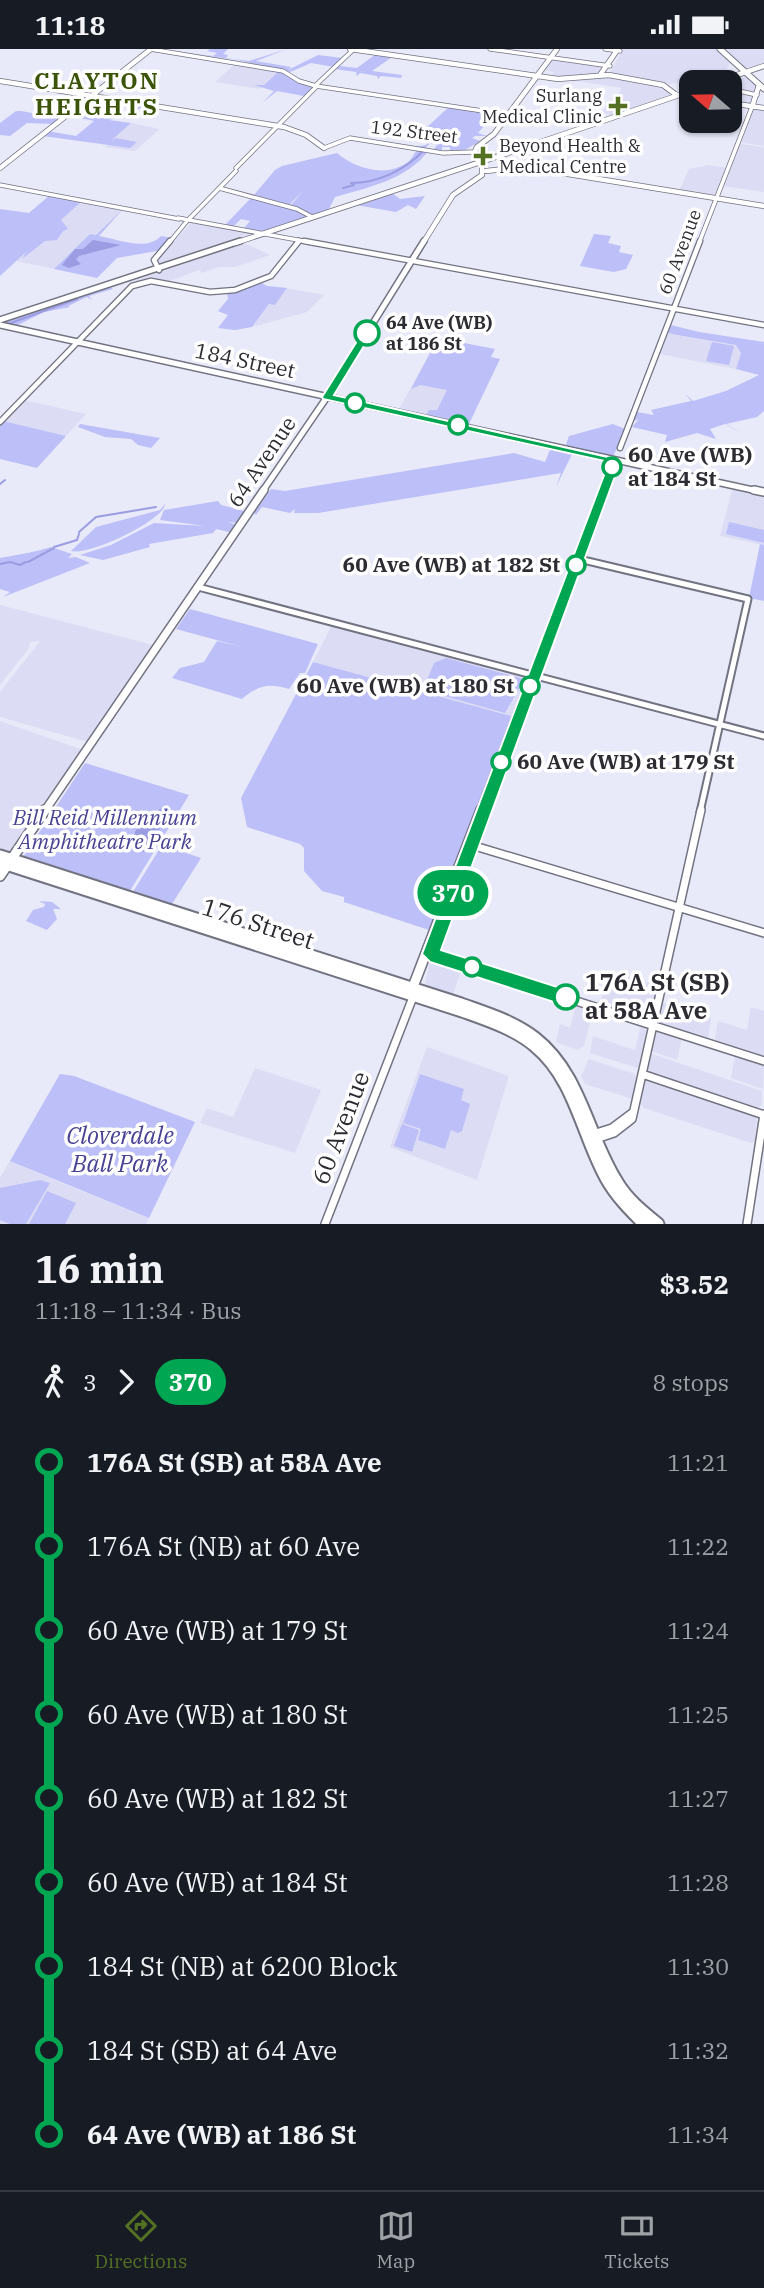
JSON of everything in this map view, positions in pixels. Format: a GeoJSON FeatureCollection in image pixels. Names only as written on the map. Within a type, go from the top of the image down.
{"type":"FeatureCollection","features":[{"type":"Feature","properties":{"kind":"highway"},"geometry":{"type":"LineString","coordinates":[[721,49],[761,89]]}},
{"type":"Feature","properties":{"kind":"highway","name":"176 Street"},"geometry":{"type":"LineString","coordinates":[[0,856],[9,863],[500,1023],[521,1036],[552,1063],[591,1137]]}},
{"type":"Feature","properties":{"kind":"highway"},"geometry":{"type":"LineString","coordinates":[[591,1137],[606,1183],[622,1205],[644,1224]]}},
{"type":"Feature","properties":{"kind":"highway"},"geometry":{"type":"LineString","coordinates":[[591,1137],[622,1192],[658,1224]]}},
{"type":"Feature","properties":{"kind":"main road"},"geometry":{"type":"LineString","coordinates":[[89,96],[151,49]]}},
{"type":"Feature","properties":{"kind":"main road"},"geometry":{"type":"LineString","coordinates":[[0,168],[151,49]]}},
{"type":"Feature","properties":{"kind":"main road"},"geometry":{"type":"LineString","coordinates":[[352,49],[565,80],[605,75],[668,88],[678,96]]}},
{"type":"Feature","properties":{"kind":"main road"},"geometry":{"type":"LineString","coordinates":[[430,235],[453,195],[481,176],[482,165],[474,152],[491,138],[557,49]]}},
{"type":"Feature","properties":{"kind":"main road"},"geometry":{"type":"LineString","coordinates":[[605,75],[619,50]]}},
{"type":"Feature","properties":{"kind":"main road"},"geometry":{"type":"LineString","coordinates":[[742,74],[764,67]]}},
{"type":"Feature","properties":{"kind":"main road"},"geometry":{"type":"LineString","coordinates":[[1,82],[276,126]]}},
{"type":"Feature","properties":{"kind":"main road","name":"60 Avenue"},"geometry":{"type":"LineString","coordinates":[[753,107],[761,89]]}},
{"type":"Feature","properties":{"kind":"main road"},"geometry":{"type":"LineString","coordinates":[[89,96],[276,126],[307,134],[325,148]]}},
{"type":"Feature","properties":{"kind":"main road"},"geometry":{"type":"LineString","coordinates":[[437,178],[482,165],[508,153],[643,107],[654,108],[654,103],[678,96]]}},
{"type":"Feature","properties":{"kind":"main road"},"geometry":{"type":"LineString","coordinates":[[742,106],[764,109]]}},
{"type":"Feature","properties":{"kind":"main road"},"geometry":{"type":"LineString","coordinates":[[457,194],[481,178],[482,165],[476,153],[483,144]]}},
{"type":"Feature","properties":{"kind":"main road"},"geometry":{"type":"LineString","coordinates":[[309,219],[482,165],[532,145]]}},
{"type":"Feature","properties":{"kind":"main road"},"geometry":{"type":"LineString","coordinates":[[482,165],[523,166],[764,206]]}},
{"type":"Feature","properties":{"kind":"main road"},"geometry":{"type":"LineString","coordinates":[[329,397],[462,187]]}},
{"type":"Feature","properties":{"kind":"main road"},"geometry":{"type":"LineString","coordinates":[[142,279],[150,271],[330,213]]}},
{"type":"Feature","properties":{"kind":"main road"},"geometry":{"type":"LineString","coordinates":[[232,246],[254,234],[267,234]]}},
{"type":"Feature","properties":{"kind":"main road"},"geometry":{"type":"LineString","coordinates":[[0,319],[142,279],[170,264],[183,262]]}},
{"type":"Feature","properties":{"kind":"main road"},"geometry":{"type":"LineString","coordinates":[[0,319],[17,311],[33,308]]}},
{"type":"Feature","properties":{"kind":"main road","name":"184 Street"},"geometry":{"type":"LineString","coordinates":[[0,326],[764,492]]}},
{"type":"Feature","properties":{"kind":"main road","name":"64 Avenue"},"geometry":{"type":"LineString","coordinates":[[0,876],[329,397]]}},
{"type":"Feature","properties":{"kind":"main road","name":"64 Avenue"},"geometry":{"type":"LineString","coordinates":[[0,884],[9,863],[53,807],[329,397]]}},
{"type":"Feature","properties":{"kind":"main road","name":"60 Avenue"},"geometry":{"type":"LineString","coordinates":[[413,993],[615,460]]}},
{"type":"Feature","properties":{"kind":"main road"},"geometry":{"type":"LineString","coordinates":[[53,807],[59,789]]}},
{"type":"Feature","properties":{"kind":"main road","name":"60 Avenue"},"geometry":{"type":"LineString","coordinates":[[428,954],[440,927],[453,881],[470,845]]}},
{"type":"Feature","properties":{"kind":"street"},"geometry":{"type":"LineString","coordinates":[[151,49],[285,71],[306,83],[327,87],[509,115]]}},
{"type":"Feature","properties":{"kind":"street"},"geometry":{"type":"LineString","coordinates":[[158,269],[154,260],[276,126],[352,49]]}},
{"type":"Feature","properties":{"kind":"street"},"geometry":{"type":"LineString","coordinates":[[494,49],[609,66]]}},
{"type":"Feature","properties":{"kind":"street"},"geometry":{"type":"LineString","coordinates":[[605,49],[619,50]]}},
{"type":"Feature","properties":{"kind":"street"},"geometry":{"type":"LineString","coordinates":[[742,89],[761,89]]}},
{"type":"Feature","properties":{"kind":"street","name":"60 Avenue"},"geometry":{"type":"LineString","coordinates":[[615,460],[753,107]]}},
{"type":"Feature","properties":{"kind":"street","name":"192 Street"},"geometry":{"type":"LineString","coordinates":[[325,148],[350,138],[443,153],[474,152]]}},
{"type":"Feature","properties":{"kind":"street"},"geometry":{"type":"LineString","coordinates":[[0,185],[764,325]]}},
{"type":"Feature","properties":{"kind":"street"},"geometry":{"type":"LineString","coordinates":[[219,189],[293,208],[309,219]]}},
{"type":"Feature","properties":{"kind":"street"},"geometry":{"type":"LineString","coordinates":[[190,220],[254,234]]}},
{"type":"Feature","properties":{"kind":"street"},"geometry":{"type":"LineString","coordinates":[[0,422],[130,288],[142,279],[213,293],[235,290],[269,277],[299,241]]}},
{"type":"Feature","properties":{"kind":"street"},"geometry":{"type":"LineString","coordinates":[[579,559],[748,599],[632,1113],[626,1125],[591,1137]]}},
{"type":"Feature","properties":{"kind":"street"},"geometry":{"type":"LineString","coordinates":[[200,588],[764,736]]}},
{"type":"Feature","properties":{"kind":"street"},"geometry":{"type":"LineString","coordinates":[[470,845],[764,933]]}},
{"type":"Feature","properties":{"kind":"street"},"geometry":{"type":"LineString","coordinates":[[428,954],[764,1061]]}},
{"type":"Feature","properties":{"kind":"street","name":"60 Avenue"},"geometry":{"type":"LineString","coordinates":[[325,1224],[413,993]]}},
{"type":"Feature","properties":{"kind":"street"},"geometry":{"type":"LineString","coordinates":[[642,1074],[764,1114],[747,1224]]}},
{"type":"Feature","properties":{"kind":"shaded area"},"geometry":{"type":"Polygon","coordinates":[[[623,49],[717,49],[730,62],[726,70],[679,70],[679,82],[666,85],[609,74],[623,49]]]}},
{"type":"Feature","properties":{"kind":"shaded area"},"geometry":{"type":"Polygon","coordinates":[[[726,49],[764,49],[764,65],[746,69],[726,49]]]}},
{"type":"Feature","properties":{"kind":"shaded area"},"geometry":{"type":"Polygon","coordinates":[[[552,59],[603,66],[600,74],[551,77],[554,72],[544,70],[552,59]]]}},
{"type":"Feature","properties":{"kind":"shaded area"},"geometry":{"type":"Polygon","coordinates":[[[236,63],[279,70],[260,89],[215,82],[236,63]]]}},
{"type":"Feature","properties":{"kind":"shaded area"},"geometry":{"type":"Polygon","coordinates":[[[742,76],[758,85],[752,104],[742,104],[742,76]]]}},
{"type":"Feature","properties":{"kind":"shaded area"},"geometry":{"type":"Polygon","coordinates":[[[606,77],[660,86],[671,94],[613,115],[596,112],[603,111],[606,106],[613,106],[622,88],[570,80],[606,77]]]}},
{"type":"Feature","properties":{"kind":"shaded area"},"geometry":{"type":"Polygon","coordinates":[[[753,109],[764,110],[764,146],[740,142],[753,109]]]}},
{"type":"Feature","properties":{"kind":"shaded area"},"geometry":{"type":"Polygon","coordinates":[[[131,123],[160,129],[135,151],[105,147],[131,123]]]}},
{"type":"Feature","properties":{"kind":"shaded area"},"geometry":{"type":"Polygon","coordinates":[[[740,144],[764,147],[764,192],[723,186],[740,144]]]}},
{"type":"Feature","properties":{"kind":"shaded area"},"geometry":{"type":"Polygon","coordinates":[[[708,165],[727,168],[716,196],[679,192],[689,169],[708,165]]]}},
{"type":"Feature","properties":{"kind":"shaded area"},"geometry":{"type":"Polygon","coordinates":[[[81,202],[123,209],[96,235],[90,234],[54,269],[16,261],[81,202]]]}},
{"type":"Feature","properties":{"kind":"shaded area"},"geometry":{"type":"Polygon","coordinates":[[[191,223],[254,234],[158,266],[158,258],[191,223]]]}},
{"type":"Feature","properties":{"kind":"shaded area"},"geometry":{"type":"Polygon","coordinates":[[[93,240],[121,245],[79,256],[76,259],[81,264],[69,268],[62,265],[75,249],[83,249],[93,240]]]}},
{"type":"Feature","properties":{"kind":"shaded area"},"geometry":{"type":"Polygon","coordinates":[[[244,243],[270,255],[235,267],[219,267],[202,273],[199,270],[164,283],[134,281],[244,243]]]}},
{"type":"Feature","properties":{"kind":"shaded area"},"geometry":{"type":"Polygon","coordinates":[[[287,288],[324,295],[307,312],[252,327],[269,304],[275,305],[287,288]]]}},
{"type":"Feature","properties":{"kind":"shaded area"},"geometry":{"type":"Polygon","coordinates":[[[668,332],[743,346],[736,369],[660,354],[668,332]]]}},
{"type":"Feature","properties":{"kind":"shaded area"},"geometry":{"type":"Polygon","coordinates":[[[438,338],[471,345],[433,418],[398,411],[438,338]]]}},
{"type":"Feature","properties":{"kind":"shaded area"},"geometry":{"type":"Polygon","coordinates":[[[24,400],[86,414],[66,436],[3,421],[24,400]]]}},
{"type":"Feature","properties":{"kind":"shaded area"},"geometry":{"type":"Polygon","coordinates":[[[733,487],[764,493],[764,545],[720,536],[733,487]]]}},
{"type":"Feature","properties":{"kind":"shaded area"},"geometry":{"type":"Polygon","coordinates":[[[0,605],[157,646],[88,742],[0,717],[0,692],[40,641],[30,642],[29,648],[0,685],[0,605]]]}},
{"type":"Feature","properties":{"kind":"shaded area"},"geometry":{"type":"Polygon","coordinates":[[[332,625],[529,676],[515,717],[313,662],[332,625]]]}},
{"type":"Feature","properties":{"kind":"shaded area"},"geometry":{"type":"Polygon","coordinates":[[[0,721],[83,750],[11,854],[0,853],[0,721]]]}},
{"type":"Feature","properties":{"kind":"shaded area"},"geometry":{"type":"Polygon","coordinates":[[[164,807],[170,807],[165,821],[144,852],[134,850],[134,835],[141,823],[164,807]]]}},
{"type":"Feature","properties":{"kind":"shaded area"},"geometry":{"type":"Polygon","coordinates":[[[435,959],[462,968],[453,994],[447,996],[424,987],[430,962],[435,959]]]}},
{"type":"Feature","properties":{"kind":"shaded area"},"geometry":{"type":"Polygon","coordinates":[[[609,970],[658,986],[650,1020],[603,1005],[601,1001],[609,970]]]}},
{"type":"Feature","properties":{"kind":"shaded area"},"geometry":{"type":"Polygon","coordinates":[[[663,1003],[711,1018],[708,1039],[659,1024],[663,1003]]]}},
{"type":"Feature","properties":{"kind":"shaded area"},"geometry":{"type":"Polygon","coordinates":[[[576,1004],[591,1009],[592,1014],[584,1046],[578,1050],[556,1042],[560,1024],[570,1028],[576,1004]]]}},
{"type":"Feature","properties":{"kind":"shaded area"},"geometry":{"type":"Polygon","coordinates":[[[751,1007],[764,1011],[764,1058],[717,1043],[715,1039],[718,1021],[747,1030],[751,1007]]]}},
{"type":"Feature","properties":{"kind":"shaded area"},"geometry":{"type":"Polygon","coordinates":[[[641,1025],[647,1028],[638,1068],[590,1053],[593,1036],[635,1050],[641,1025]]]}},
{"type":"Feature","properties":{"kind":"shaded area"},"geometry":{"type":"Polygon","coordinates":[[[657,1031],[682,1038],[677,1060],[652,1051],[657,1031]]]}},
{"type":"Feature","properties":{"kind":"shaded area"},"geometry":{"type":"Polygon","coordinates":[[[427,1047],[509,1076],[477,1180],[390,1147],[427,1047]]]}},
{"type":"Feature","properties":{"kind":"shaded area"},"geometry":{"type":"Polygon","coordinates":[[[652,1054],[762,1091],[762,1105],[757,1108],[650,1073],[648,1068],[652,1054]]]}},
{"type":"Feature","properties":{"kind":"shaded area"},"geometry":{"type":"Polygon","coordinates":[[[735,1055],[764,1065],[763,1089],[731,1078],[735,1055]]]}},
{"type":"Feature","properties":{"kind":"shaded area"},"geometry":{"type":"Polygon","coordinates":[[[589,1059],[635,1074],[637,1079],[633,1099],[585,1084],[581,1076],[589,1059]]]}},
{"type":"Feature","properties":{"kind":"shaded area"},"geometry":{"type":"Polygon","coordinates":[[[255,1068],[321,1090],[295,1153],[200,1123],[207,1108],[233,1117],[255,1068]]]}},
{"type":"Feature","properties":{"kind":"shaded area"},"geometry":{"type":"Polygon","coordinates":[[[648,1078],[757,1116],[755,1141],[751,1143],[644,1108],[641,1104],[642,1089],[643,1082],[648,1078]]]}},
{"type":"Feature","properties":{"kind":"shaded area"},"geometry":{"type":"Polygon","coordinates":[[[10,1161],[149,1218],[146,1224],[0,1224],[0,1178],[10,1161]]]}},
{"type":"Feature","properties":{"kind":"green space"},"geometry":{"type":"Polygon","coordinates":[[[228,49],[223,54],[228,55],[226,58],[249,61],[287,49],[256,61],[291,67],[288,70],[318,55],[343,58],[334,67],[311,63],[290,72],[238,60],[170,51],[213,56],[217,53],[207,51],[228,49]]]}},
{"type":"Feature","properties":{"kind":"green space"},"geometry":{"type":"Polygon","coordinates":[[[376,54],[392,57],[372,71],[402,75],[401,78],[381,76],[378,79],[377,76],[360,73],[357,76],[356,72],[335,69],[339,66],[357,68],[376,54]]]}},
{"type":"Feature","properties":{"kind":"green space"},"geometry":{"type":"Polygon","coordinates":[[[280,70],[313,87],[304,96],[277,91],[262,103],[274,91],[254,85],[264,85],[280,70]]]}},
{"type":"Feature","properties":{"kind":"green space"},"geometry":{"type":"Polygon","coordinates":[[[140,105],[144,106],[109,120],[131,123],[111,141],[116,138],[137,142],[130,148],[43,136],[47,131],[76,136],[94,121],[75,117],[124,113],[140,105]]]}},
{"type":"Feature","properties":{"kind":"green space"},"geometry":{"type":"Polygon","coordinates":[[[450,106],[506,116],[484,126],[478,133],[487,136],[475,136],[472,138],[480,141],[465,150],[450,151],[450,147],[442,147],[442,151],[434,149],[437,145],[430,143],[425,149],[414,147],[426,145],[435,133],[406,126],[425,129],[450,106]]]}},
{"type":"Feature","properties":{"kind":"green space"},"geometry":{"type":"Polygon","coordinates":[[[16,111],[59,118],[53,124],[27,123],[10,136],[0,135],[0,123],[16,111]]]}},
{"type":"Feature","properties":{"kind":"green space"},"geometry":{"type":"Polygon","coordinates":[[[418,149],[428,151],[410,169],[386,181],[335,197],[328,211],[311,216],[290,206],[303,191],[289,205],[272,203],[254,195],[275,170],[282,166],[337,153],[362,167],[390,170],[408,162],[418,149]]]}},
{"type":"Feature","properties":{"kind":"green space"},"geometry":{"type":"Polygon","coordinates":[[[392,193],[400,199],[425,196],[416,209],[408,205],[396,212],[356,205],[392,193]]]}},
{"type":"Feature","properties":{"kind":"green space"},"geometry":{"type":"Polygon","coordinates":[[[50,195],[81,202],[61,220],[68,229],[63,231],[57,240],[45,241],[22,259],[26,252],[0,276],[0,209],[29,213],[50,195]]]}},
{"type":"Feature","properties":{"kind":"green space"},"geometry":{"type":"Polygon","coordinates":[[[252,197],[299,211],[308,217],[264,232],[244,228],[250,221],[241,219],[233,227],[225,225],[252,197]]]}},
{"type":"Feature","properties":{"kind":"green space"},"geometry":{"type":"Polygon","coordinates":[[[123,209],[99,236],[140,244],[155,241],[161,236],[173,238],[162,250],[117,258],[97,278],[54,269],[90,234],[96,235],[123,209]]]}},
{"type":"Feature","properties":{"kind":"green space"},"geometry":{"type":"Polygon","coordinates":[[[594,234],[611,236],[608,243],[621,246],[619,252],[633,255],[626,269],[614,272],[580,266],[594,234]]]}},
{"type":"Feature","properties":{"kind":"green space"},"geometry":{"type":"Polygon","coordinates":[[[260,282],[267,286],[287,288],[275,305],[269,304],[252,327],[235,330],[218,328],[228,315],[218,311],[228,299],[227,293],[260,282]]]}},
{"type":"Feature","properties":{"kind":"green space"},"geometry":{"type":"Polygon","coordinates":[[[109,286],[113,289],[89,296],[92,300],[87,297],[68,306],[70,307],[44,312],[14,327],[0,323],[109,286]]]}},
{"type":"Feature","properties":{"kind":"green space"},"geometry":{"type":"Polygon","coordinates":[[[671,325],[764,342],[764,411],[757,417],[726,424],[743,434],[725,424],[710,429],[716,439],[697,433],[665,442],[667,435],[632,427],[639,419],[634,421],[637,412],[654,415],[651,410],[691,401],[685,394],[693,401],[726,391],[759,375],[736,369],[741,353],[736,345],[672,334],[668,332],[671,325]]]}},
{"type":"Feature","properties":{"kind":"green space"},"geometry":{"type":"Polygon","coordinates":[[[438,338],[495,349],[491,357],[500,359],[468,426],[426,415],[429,410],[437,410],[447,390],[420,385],[411,389],[438,338]]]}},
{"type":"Feature","properties":{"kind":"green space"},"geometry":{"type":"Polygon","coordinates":[[[712,342],[734,346],[729,365],[706,361],[712,342]]]}},
{"type":"Feature","properties":{"kind":"green space"},"geometry":{"type":"Polygon","coordinates":[[[3,421],[66,436],[37,468],[0,459],[0,424],[3,421]]]}},
{"type":"Feature","properties":{"kind":"green space"},"geometry":{"type":"Polygon","coordinates":[[[80,424],[160,438],[151,448],[138,445],[131,439],[105,437],[78,427],[80,424]]]}},
{"type":"Feature","properties":{"kind":"green space"},"geometry":{"type":"Polygon","coordinates":[[[613,424],[625,429],[613,457],[565,447],[569,436],[613,424]]]}},
{"type":"Feature","properties":{"kind":"green space"},"geometry":{"type":"Polygon","coordinates":[[[535,445],[573,452],[556,487],[561,473],[318,513],[294,513],[295,509],[290,513],[262,507],[256,515],[254,513],[271,489],[285,491],[514,453],[545,462],[550,450],[535,445]]]}},
{"type":"Feature","properties":{"kind":"green space"},"geometry":{"type":"Polygon","coordinates":[[[218,501],[221,505],[248,512],[238,523],[228,522],[237,525],[233,533],[216,529],[213,533],[149,544],[150,547],[103,560],[80,555],[111,545],[154,523],[205,526],[160,520],[164,510],[218,501]]]}},
{"type":"Feature","properties":{"kind":"green space"},"geometry":{"type":"Polygon","coordinates":[[[165,504],[162,511],[153,518],[125,535],[94,548],[71,551],[96,527],[160,510],[165,504]]]}},
{"type":"Feature","properties":{"kind":"green space"},"geometry":{"type":"Polygon","coordinates":[[[729,522],[764,530],[764,543],[726,534],[729,522]]]}},
{"type":"Feature","properties":{"kind":"green space"},"geometry":{"type":"Polygon","coordinates":[[[760,544],[764,545],[764,601],[749,598],[760,544]]]}},
{"type":"Feature","properties":{"kind":"green space"},"geometry":{"type":"Polygon","coordinates":[[[51,547],[72,554],[68,558],[76,557],[90,563],[3,597],[10,592],[0,589],[0,558],[51,547]]]}},
{"type":"Feature","properties":{"kind":"green space"},"geometry":{"type":"Polygon","coordinates":[[[190,609],[318,644],[305,673],[300,673],[289,689],[264,687],[242,699],[172,678],[180,668],[204,662],[217,641],[242,647],[176,629],[190,609]]]}},
{"type":"Feature","properties":{"kind":"green space"},"geometry":{"type":"Polygon","coordinates":[[[446,658],[524,679],[505,713],[423,690],[434,663],[446,658]]]}},
{"type":"Feature","properties":{"kind":"green space"},"geometry":{"type":"Polygon","coordinates":[[[313,662],[515,717],[432,931],[344,902],[344,897],[322,891],[304,871],[304,848],[300,844],[247,827],[241,798],[313,662]]]}},
{"type":"Feature","properties":{"kind":"green space","name":"Bill Reid Millennium Amphitheatre Park"},"geometry":{"type":"Polygon","coordinates":[[[85,763],[189,795],[128,894],[23,857],[85,763]]]}},
{"type":"Feature","properties":{"kind":"green space"},"geometry":{"type":"Polygon","coordinates":[[[162,845],[201,858],[170,907],[131,895],[162,845]]]}},
{"type":"Feature","properties":{"kind":"green space"},"geometry":{"type":"Polygon","coordinates":[[[39,901],[52,902],[61,909],[53,909],[57,919],[47,930],[26,921],[33,910],[44,907],[45,904],[39,901]]]}},
{"type":"Feature","properties":{"kind":"green space","name":"Cloverdale Ball Park"},"geometry":{"type":"Polygon","coordinates":[[[60,1074],[74,1076],[195,1122],[149,1218],[10,1161],[60,1074]]]}},
{"type":"Feature","properties":{"kind":"green space"},"geometry":{"type":"Polygon","coordinates":[[[420,1074],[464,1089],[461,1100],[470,1104],[462,1131],[458,1133],[451,1130],[445,1149],[418,1140],[421,1129],[403,1123],[420,1074]]]}},
{"type":"Feature","properties":{"kind":"green space"},"geometry":{"type":"Polygon","coordinates":[[[402,1124],[419,1130],[412,1152],[394,1146],[402,1124]]]}},
{"type":"Feature","properties":{"kind":"green space"},"geometry":{"type":"Polygon","coordinates":[[[40,1180],[50,1183],[26,1224],[10,1224],[0,1220],[0,1188],[40,1180]]]}},
{"type":"Feature","properties":{"kind":"green space"},"geometry":{"type":"Polygon","coordinates":[[[47,1191],[76,1203],[65,1224],[29,1224],[47,1191]]]}},
{"type":"Feature","properties":{"kind":"waterway"},"geometry":{"type":"LineString","coordinates":[[343,188],[354,185],[351,183],[371,181],[390,174],[423,151]]}},
{"type":"Feature","properties":{"kind":"waterway"},"geometry":{"type":"LineString","coordinates":[[8,324],[77,299]]}},
{"type":"Feature","properties":{"kind":"waterway"},"geometry":{"type":"LineString","coordinates":[[0,484],[5,480]]}},
{"type":"Feature","properties":{"kind":"waterway"},"geometry":{"type":"LineString","coordinates":[[79,532],[96,517],[156,507]]}},
{"type":"Feature","properties":{"kind":"waterway"},"geometry":{"type":"LineString","coordinates":[[54,547],[77,540],[79,534]]}},
{"type":"Feature","properties":{"kind":"waterway"},"geometry":{"type":"LineString","coordinates":[[28,562],[54,548]]}},
{"type":"Feature","properties":{"kind":"waterway"},"geometry":{"type":"LineString","coordinates":[[0,564],[10,562],[20,565],[26,562]]}},
{"type":"Feature","properties":{"kind":"bus line","name":"370"},"geometry":{"type":"LineString","coordinates":[[367,333],[327,397],[615,460],[430,954],[566,997]]}},
{"type":"Feature","properties":{"kind":"place","name":"Surlang Medical Clinic"},"geometry":{"type":"Point","coordinates":[618,106]}},
{"type":"Feature","properties":{"kind":"place","name":"Beyond Health & Medical Centre"},"geometry":{"type":"Point","coordinates":[483,156]}},
{"type":"Feature","properties":{"kind":"place","name":"64 Ave (WB) at 186 St"},"geometry":{"type":"Point","coordinates":[367,333]}},
{"type":"Feature","properties":{"kind":"place","name":"60 Ave (WB) at 184 St"},"geometry":{"type":"Point","coordinates":[612,467]}},
{"type":"Feature","properties":{"kind":"place","name":"60 Ave (WB) at 182 St"},"geometry":{"type":"Point","coordinates":[576,565]}},
{"type":"Feature","properties":{"kind":"place","name":"60 Ave (WB) at 180 St"},"geometry":{"type":"Point","coordinates":[530,686]}},
{"type":"Feature","properties":{"kind":"place","name":"60 Ave (WB) at 179 St"},"geometry":{"type":"Point","coordinates":[501,762]}},
{"type":"Feature","properties":{"kind":"place","name":"176A St (SB) at 58A Ave"},"geometry":{"type":"Point","coordinates":[566,997]}},
{"type":"Feature","properties":{"kind":"district","name":"CLAYTON HEIGHTS"},"geometry":{"type":"Point","coordinates":[97,94]}}]}
